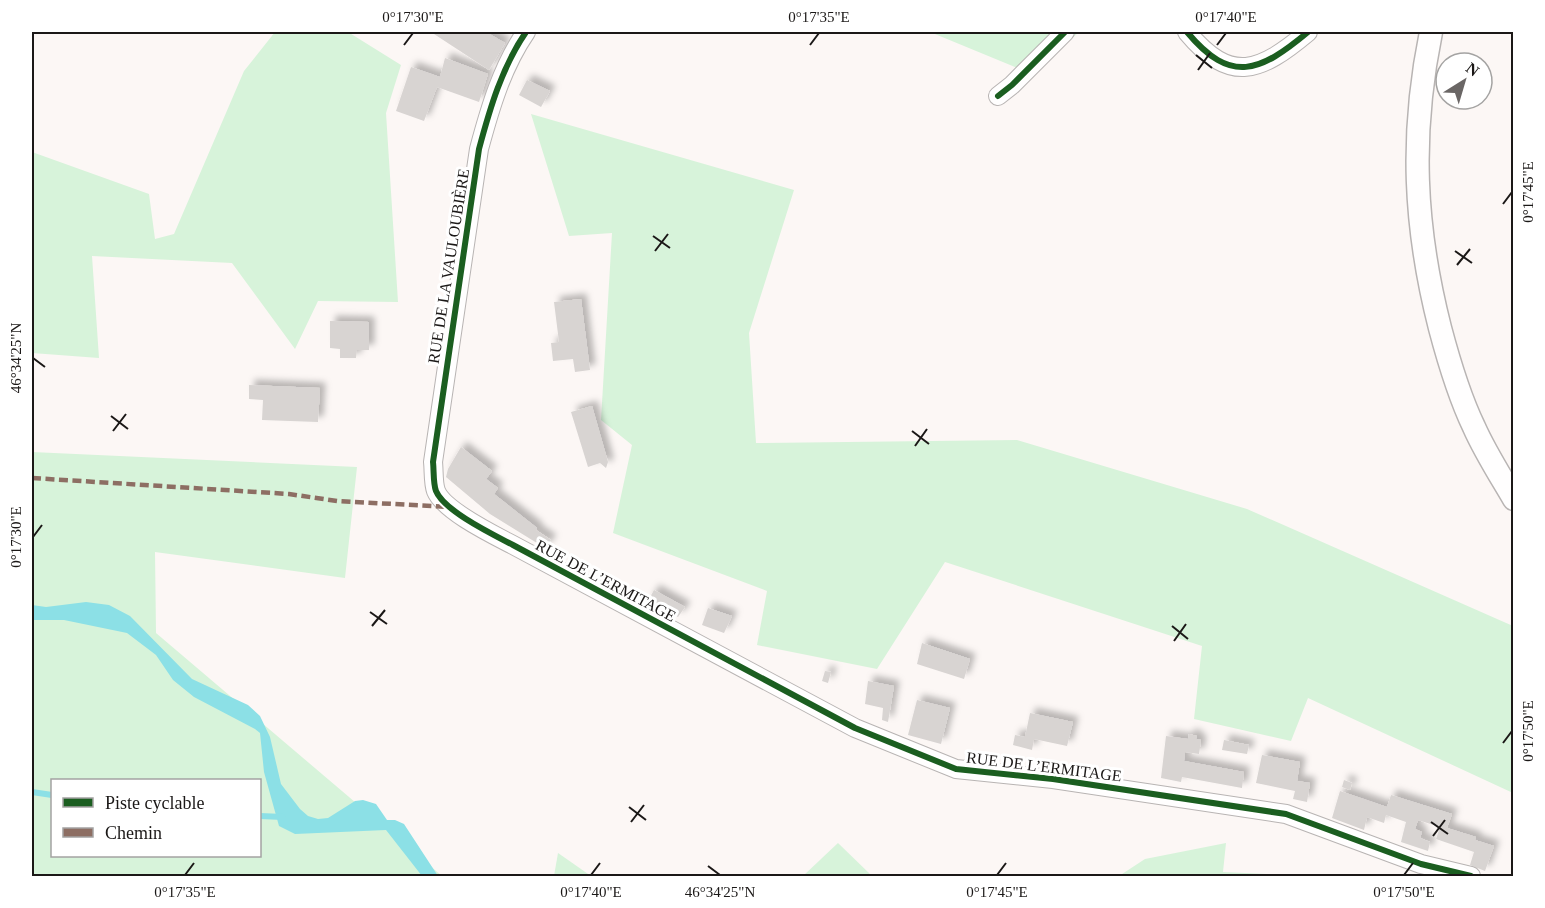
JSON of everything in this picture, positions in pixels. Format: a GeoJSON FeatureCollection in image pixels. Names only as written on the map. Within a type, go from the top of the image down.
{"type":"FeatureCollection","features":[{"type":"Feature","properties":{"kind":"street","name":"RUE DE LA VAULOUBIÈRE"},"geometry":{"type":"LineString","coordinates":[[450,507],[436,491],[433,462],[477,160],[492,100],[526,32]]}},
{"type":"Feature","properties":{"kind":"street"},"geometry":{"type":"LineString","coordinates":[[998,96],[1065,32]]}},
{"type":"Feature","properties":{"kind":"street"},"geometry":{"type":"LineString","coordinates":[[1187,32],[1207,52],[1224,64],[1240,69],[1273,58],[1308,32]]}},
{"type":"Feature","properties":{"kind":"street"},"geometry":{"type":"LineString","coordinates":[[1431,32],[1418,116],[1417,179],[1421,232],[1430,287],[1449,360],[1474,428],[1514,499]]}},
{"type":"Feature","properties":{"kind":"street","name":"RUE DE L’ERMITAGE"},"geometry":{"type":"LineString","coordinates":[[450,507],[467,520],[855,728],[956,769],[1053,779],[1286,814],[1421,864],[1471,876]]}},
{"type":"Feature","properties":{"kind":"green space"},"geometry":{"type":"Polygon","coordinates":[[[275,32],[348,32],[401,65],[386,113],[398,302],[318,301],[295,349],[232,263],[92,256],[99,358],[32,353],[32,152],[149,194],[155,239],[174,234],[244,71],[275,32]]]}},
{"type":"Feature","properties":{"kind":"green space"},"geometry":{"type":"Polygon","coordinates":[[[930,32],[1079,32],[1032,74],[930,32]]]}},
{"type":"Feature","properties":{"kind":"green space"},"geometry":{"type":"Polygon","coordinates":[[[531,114],[794,190],[749,333],[756,443],[1017,440],[1247,509],[1513,626],[1513,793],[1308,698],[1291,741],[1194,719],[1202,646],[945,562],[877,669],[757,645],[767,591],[613,533],[632,445],[601,420],[612,233],[569,236],[531,114]]]}},
{"type":"Feature","properties":{"kind":"green space"},"geometry":{"type":"Polygon","coordinates":[[[32,452],[357,467],[345,578],[155,552],[156,633],[442,876],[32,876],[32,452]]]}},
{"type":"Feature","properties":{"kind":"green space"},"geometry":{"type":"Polygon","coordinates":[[[838,843],[872,876],[803,876],[838,843]]]}},
{"type":"Feature","properties":{"kind":"green space"},"geometry":{"type":"Polygon","coordinates":[[[1226,843],[1223,872],[1311,876],[1119,876],[1145,859],[1226,843]]]}},
{"type":"Feature","properties":{"kind":"green space"},"geometry":{"type":"Polygon","coordinates":[[[558,853],[591,876],[554,876],[558,853]]]}},
{"type":"Feature","properties":{"kind":"water"},"geometry":{"type":"Polygon","coordinates":[[[86,602],[109,605],[130,616],[192,679],[248,705],[260,716],[270,737],[281,784],[308,816],[318,819],[328,818],[355,801],[363,800],[376,804],[387,820],[395,820],[404,824],[438,876],[422,876],[386,830],[295,834],[279,826],[264,772],[260,733],[194,697],[173,680],[156,655],[127,633],[64,620],[32,620],[32,605],[46,607],[86,602]]]}},
{"type":"Feature","properties":{"kind":"building"},"geometry":{"type":"Polygon","coordinates":[[[435,32],[486,32],[505,43],[489,70],[434,34],[435,32]]]}},
{"type":"Feature","properties":{"kind":"building"},"geometry":{"type":"Polygon","coordinates":[[[445,58],[488,74],[479,102],[437,87],[424,121],[396,111],[411,67],[440,77],[445,58]]]}},
{"type":"Feature","properties":{"kind":"building"},"geometry":{"type":"Polygon","coordinates":[[[527,80],[550,91],[541,107],[519,95],[527,80]]]}},
{"type":"Feature","properties":{"kind":"building"},"geometry":{"type":"Polygon","coordinates":[[[581,299],[590,370],[575,372],[573,359],[553,361],[551,343],[559,342],[554,302],[581,299]]]}},
{"type":"Feature","properties":{"kind":"building"},"geometry":{"type":"Polygon","coordinates":[[[330,321],[369,322],[369,350],[357,350],[356,358],[340,358],[340,349],[330,348],[330,321]]]}},
{"type":"Feature","properties":{"kind":"building"},"geometry":{"type":"Polygon","coordinates":[[[249,385],[320,388],[318,422],[262,420],[263,400],[249,399],[249,385]]]}},
{"type":"Feature","properties":{"kind":"building"},"geometry":{"type":"Polygon","coordinates":[[[592,406],[608,462],[606,468],[600,463],[588,467],[571,412],[592,406]]]}},
{"type":"Feature","properties":{"kind":"building"},"geometry":{"type":"Polygon","coordinates":[[[461,447],[492,471],[486,479],[498,488],[494,494],[551,540],[545,548],[490,514],[446,477],[461,447]]]}},
{"type":"Feature","properties":{"kind":"building"},"geometry":{"type":"Polygon","coordinates":[[[654,590],[685,607],[678,617],[648,601],[654,590]]]}},
{"type":"Feature","properties":{"kind":"building"},"geometry":{"type":"Polygon","coordinates":[[[708,608],[732,616],[724,633],[702,625],[708,608]]]}},
{"type":"Feature","properties":{"kind":"building"},"geometry":{"type":"Polygon","coordinates":[[[922,643],[970,659],[964,679],[917,664],[922,643]]]}},
{"type":"Feature","properties":{"kind":"building"},"geometry":{"type":"Polygon","coordinates":[[[825,671],[831,672],[828,683],[822,681],[825,671]]]}},
{"type":"Feature","properties":{"kind":"building"},"geometry":{"type":"Polygon","coordinates":[[[868,681],[894,686],[888,722],[882,720],[883,708],[865,704],[868,681]]]}},
{"type":"Feature","properties":{"kind":"building"},"geometry":{"type":"Polygon","coordinates":[[[917,700],[950,708],[941,744],[908,735],[917,700]]]}},
{"type":"Feature","properties":{"kind":"building"},"geometry":{"type":"Polygon","coordinates":[[[1030,713],[1073,722],[1067,746],[1034,739],[1032,750],[1013,745],[1015,735],[1025,737],[1030,713]]]}},
{"type":"Feature","properties":{"kind":"building"},"geometry":{"type":"Polygon","coordinates":[[[1189,734],[1201,740],[1199,754],[1185,752],[1184,761],[1244,772],[1242,788],[1182,777],[1181,782],[1161,778],[1166,736],[1188,739],[1189,734]]]}},
{"type":"Feature","properties":{"kind":"building"},"geometry":{"type":"Polygon","coordinates":[[[1224,740],[1249,745],[1247,754],[1222,750],[1224,740]]]}},
{"type":"Feature","properties":{"kind":"building"},"geometry":{"type":"Polygon","coordinates":[[[1262,755],[1300,762],[1297,781],[1310,783],[1307,802],[1293,799],[1295,791],[1256,783],[1262,755]]]}},
{"type":"Feature","properties":{"kind":"building"},"geometry":{"type":"Polygon","coordinates":[[[1344,780],[1352,783],[1350,790],[1342,787],[1344,780]]]}},
{"type":"Feature","properties":{"kind":"building"},"geometry":{"type":"Polygon","coordinates":[[[1340,791],[1387,807],[1391,795],[1452,814],[1447,828],[1476,837],[1475,840],[1494,846],[1485,871],[1470,865],[1474,852],[1436,839],[1440,827],[1418,820],[1415,829],[1422,832],[1420,838],[1430,842],[1428,851],[1401,842],[1406,822],[1386,815],[1384,823],[1367,817],[1364,830],[1332,818],[1340,791]]]}},
{"type":"Feature","properties":{"kind":"waterway"},"geometry":{"type":"LineString","coordinates":[[32,792],[51,795]]}},
{"type":"Feature","properties":{"kind":"waterway"},"geometry":{"type":"LineString","coordinates":[[261,816],[283,817]]}},
{"type":"Feature","properties":{"kind":"marked path"},"geometry":{"type":"LineString","coordinates":[[32,478],[289,494],[337,501],[450,507]]}},
{"type":"Feature","properties":{"kind":"cycle path"},"geometry":{"type":"LineString","coordinates":[[526,32],[503,74],[479,149],[433,462],[436,491],[441,499],[482,529],[855,728],[956,769],[1053,779],[1286,814],[1421,864],[1471,876]]}},
{"type":"Feature","properties":{"kind":"cycle path"},"geometry":{"type":"LineString","coordinates":[[998,96],[1065,32]]}},
{"type":"Feature","properties":{"kind":"cycle path"},"geometry":{"type":"LineString","coordinates":[[1187,32],[1203,49],[1218,60],[1232,66],[1246,67],[1260,64],[1275,56],[1308,32]]}}]}
